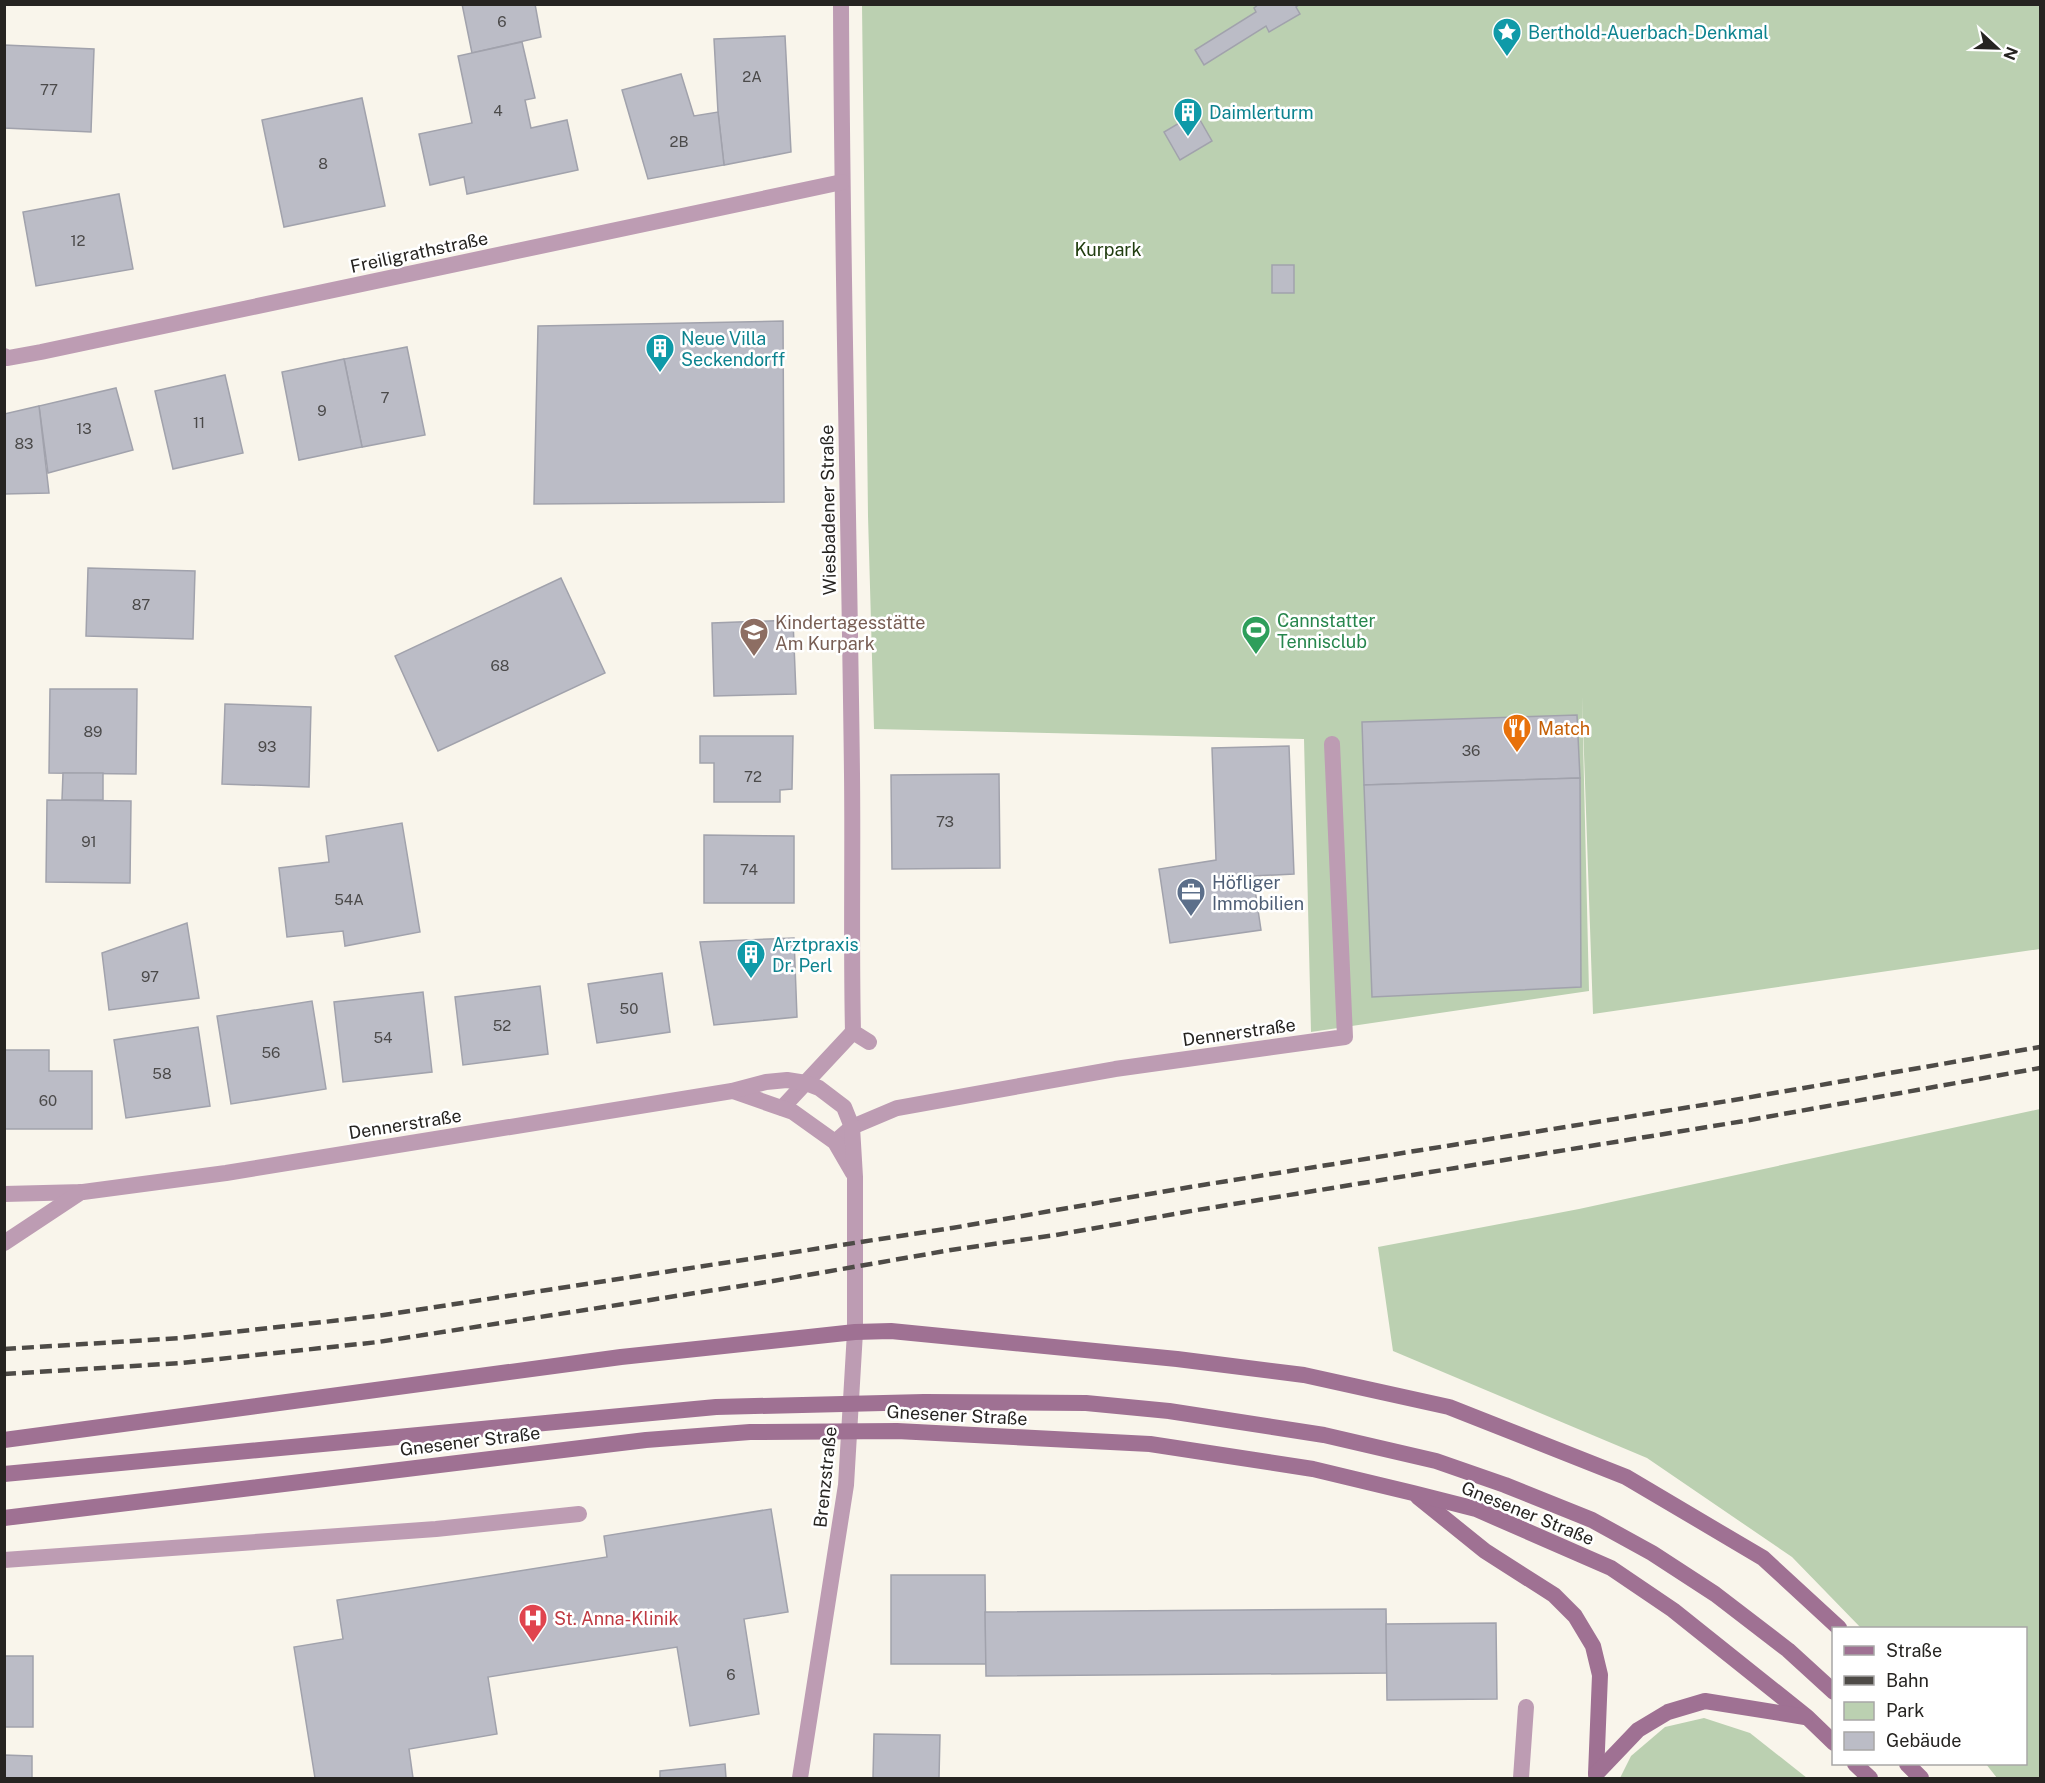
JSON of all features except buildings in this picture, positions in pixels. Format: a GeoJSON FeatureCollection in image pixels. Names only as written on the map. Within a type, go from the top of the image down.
{"type":"FeatureCollection","features":[{"type":"Feature","properties":{"kind":"main road"},"geometry":{"type":"LineString","coordinates":[[4,1440],[621,1356],[855,1332],[915,1333],[1177,1359],[1293,1373],[1449,1407],[1626,1478],[1763,1558],[1837,1627]]}},
{"type":"Feature","properties":{"kind":"main road","name":"Gnesener Straße"},"geometry":{"type":"LineString","coordinates":[[4,1474],[716,1407],[924,1402],[1075,1403],[1169,1412],[1324,1436],[1436,1461],[1505,1485],[1592,1520],[1653,1553],[1716,1594],[1788,1650],[1832,1691]]}},
{"type":"Feature","properties":{"kind":"main road","name":"Gnesener Straße"},"geometry":{"type":"LineString","coordinates":[[4,1518],[634,1441],[750,1432],[897,1431],[1149,1444],[1313,1469],[1476,1509],[1611,1568],[1673,1610],[1807,1717],[1832,1742]]}},
{"type":"Feature","properties":{"kind":"main road"},"geometry":{"type":"LineString","coordinates":[[1413,1493],[1485,1551],[1554,1594],[1575,1616],[1593,1646],[1600,1675],[1595,1776]]}},
{"type":"Feature","properties":{"kind":"main road"},"geometry":{"type":"LineString","coordinates":[[1595,1776],[1638,1730],[1668,1712],[1705,1701],[1807,1717]]}},
{"type":"Feature","properties":{"kind":"main road"},"geometry":{"type":"LineString","coordinates":[[1857,1765],[1870,1779]]}},
{"type":"Feature","properties":{"kind":"main road"},"geometry":{"type":"LineString","coordinates":[[1908,1765],[1921,1779]]}},
{"type":"Feature","properties":{"kind":"street","name":"Wiesbadener Straße"},"geometry":{"type":"LineString","coordinates":[[841,4],[852,776],[853,1032]]}},
{"type":"Feature","properties":{"kind":"street","name":"Freiligrathstraße"},"geometry":{"type":"LineString","coordinates":[[4,356],[52,349],[842,182]]}},
{"type":"Feature","properties":{"kind":"street","name":"Dennerstraße"},"geometry":{"type":"LineString","coordinates":[[834,1142],[852,1127],[897,1108],[1115,1070],[1346,1037],[1332,744]]}},
{"type":"Feature","properties":{"kind":"street"},"geometry":{"type":"LineString","coordinates":[[782,1108],[853,1032],[869,1042]]}},
{"type":"Feature","properties":{"kind":"street","name":"Dennerstraße"},"geometry":{"type":"LineString","coordinates":[[4,1194],[83,1192],[226,1173],[787,1080],[807,1083],[819,1088],[844,1107],[852,1127],[855,1177]]}},
{"type":"Feature","properties":{"kind":"street","name":"Dennerstraße"},"geometry":{"type":"LineString","coordinates":[[732,1090],[793,1112],[834,1142],[855,1177]]}},
{"type":"Feature","properties":{"kind":"street","name":"Brenzstraße"},"geometry":{"type":"LineString","coordinates":[[800,1779],[843,1508],[847,1467],[855,1332],[855,1177]]}},
{"type":"Feature","properties":{"kind":"street","name":"Dennerstraße"},"geometry":{"type":"LineString","coordinates":[[4,1243],[83,1192]]}},
{"type":"Feature","properties":{"kind":"street"},"geometry":{"type":"LineString","coordinates":[[4,1560],[436,1530],[579,1514]]}},
{"type":"Feature","properties":{"kind":"street"},"geometry":{"type":"LineString","coordinates":[[1521,1779],[1526,1707]]}},
{"type":"Feature","properties":{"kind":"green space","name":"Kurpark"},"geometry":{"type":"Polygon","coordinates":[[[862,5],[2040,5],[2040,949],[1593,1014],[1582,696],[1589,991],[1311,1032],[1304,739],[874,729],[868,516],[862,5]]]}},
{"type":"Feature","properties":{"kind":"green space"},"geometry":{"type":"Polygon","coordinates":[[[2040,1109],[2040,1778],[1997,1778],[1987,1765],[2027,1765],[2027,1627],[1860,1627],[1792,1557],[1647,1458],[1393,1351],[1378,1247],[1579,1209],[2040,1109]]]}},
{"type":"Feature","properties":{"kind":"green space"},"geometry":{"type":"Polygon","coordinates":[[[1704,1718],[1750,1733],[1807,1778],[1620,1778],[1631,1756],[1665,1727],[1704,1718]]]}},
{"type":"Feature","properties":{"kind":"railway"},"geometry":{"type":"LineString","coordinates":[[4,1349],[180,1338],[377,1316],[952,1228],[1190,1187],[1734,1100],[2040,1047]]}},
{"type":"Feature","properties":{"kind":"railway"},"geometry":{"type":"LineString","coordinates":[[4,1374],[181,1363],[378,1342],[1056,1235],[1744,1121],[2040,1068]]}},
{"type":"Feature","properties":{"kind":"place","name":"Berthold-Auerbach-Denkmal"},"geometry":{"type":"Point","coordinates":[1507,58]}},
{"type":"Feature","properties":{"kind":"place","name":"Daimlerturm"},"geometry":{"type":"Point","coordinates":[1188,138]}},
{"type":"Feature","properties":{"kind":"place","name":"Neue Villa Seckendorff"},"geometry":{"type":"Point","coordinates":[660,374]}},
{"type":"Feature","properties":{"kind":"place","name":"Cannstatter Tennisclub"},"geometry":{"type":"Point","coordinates":[1256,656]}},
{"type":"Feature","properties":{"kind":"place","name":"Kindertagesstätte Am Kurpark"},"geometry":{"type":"Point","coordinates":[754,658]}},
{"type":"Feature","properties":{"kind":"place","name":"Match"},"geometry":{"type":"Point","coordinates":[1517,754]}},
{"type":"Feature","properties":{"kind":"place","name":"Höfliger Immobilien"},"geometry":{"type":"Point","coordinates":[1191,918]}},
{"type":"Feature","properties":{"kind":"place","name":"Arztpraxis Dr. Perl"},"geometry":{"type":"Point","coordinates":[751,980]}},
{"type":"Feature","properties":{"kind":"place","name":"St. Anna-Klinik"},"geometry":{"type":"Point","coordinates":[533,1644]}}]}
